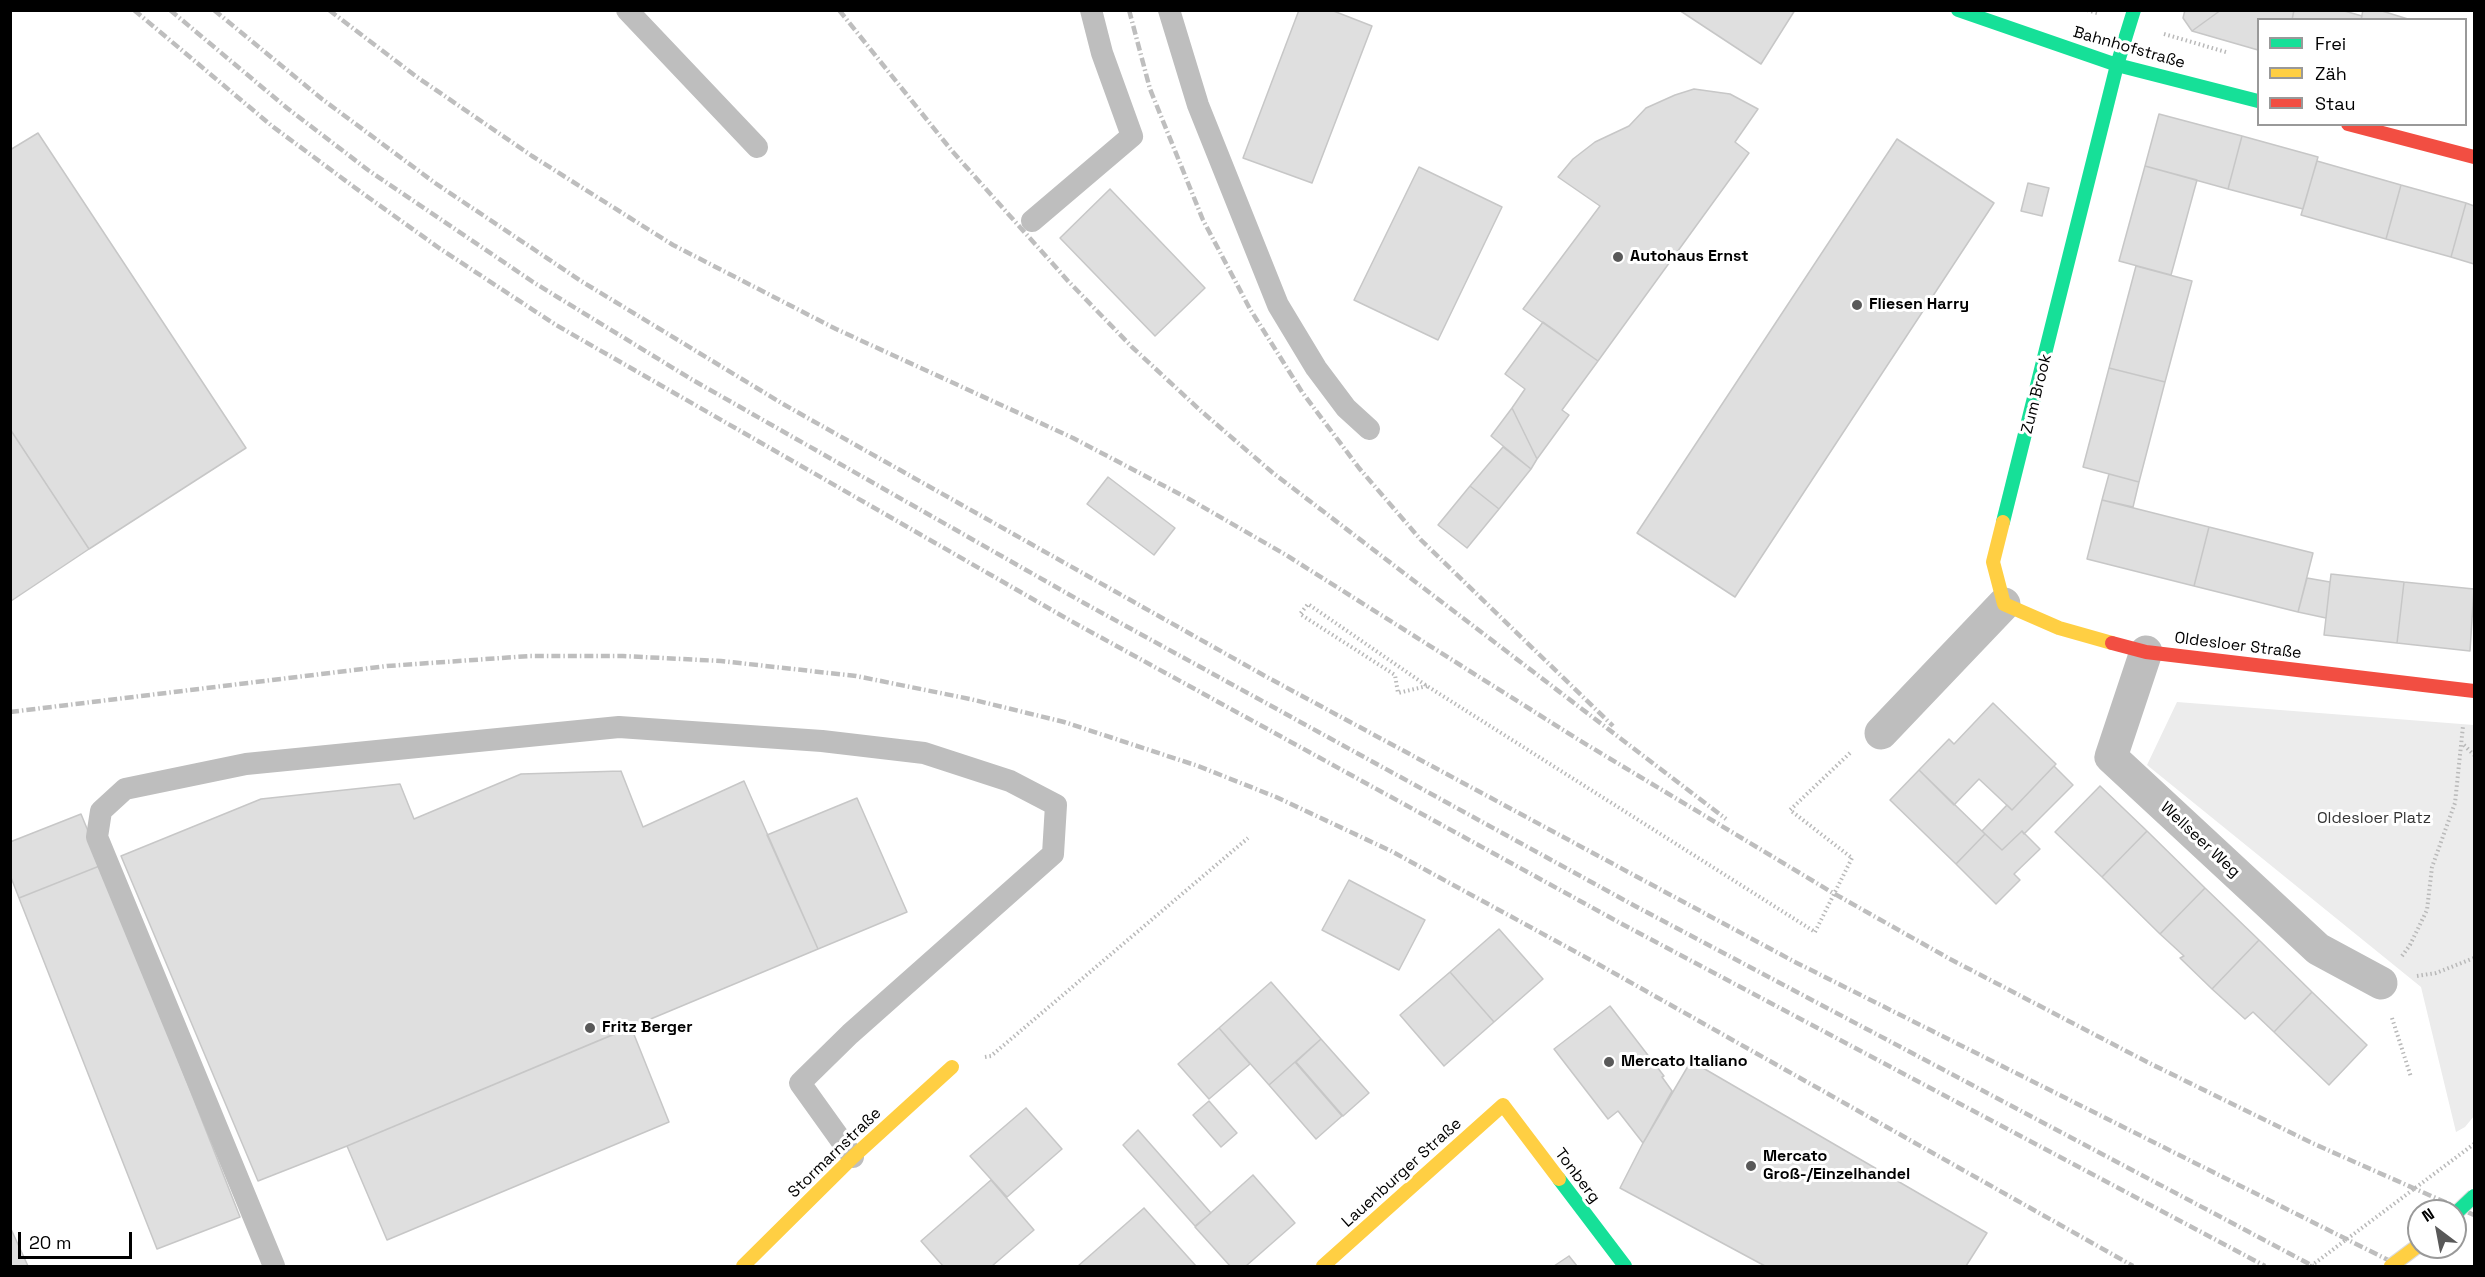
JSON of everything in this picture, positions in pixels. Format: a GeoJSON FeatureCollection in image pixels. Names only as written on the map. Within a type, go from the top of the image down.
{"type":"FeatureCollection","features":[{"type":"Feature","properties":{"kind":"main road","name":"Bahnhofstraße"},"geometry":{"type":"LineString","coordinates":[[1958,10],[2117,65],[2257,100]]}},
{"type":"Feature","properties":{"kind":"main road","name":"Zum Brook"},"geometry":{"type":"LineString","coordinates":[[2004,604],[1994,562],[2117,65],[2132,17]]}},
{"type":"Feature","properties":{"kind":"main road"},"geometry":{"type":"LineString","coordinates":[[2355,126],[2475,158]]}},
{"type":"Feature","properties":{"kind":"main road","name":"Oldesloer Straße"},"geometry":{"type":"LineString","coordinates":[[2004,604],[2058,628],[2146,652],[2468,691]]}},
{"type":"Feature","properties":{"kind":"main road","name":"Stormarnstraße"},"geometry":{"type":"LineString","coordinates":[[743,1266],[853,1157],[952,1067]]}},
{"type":"Feature","properties":{"kind":"main road","name":"Lauenburger Straße"},"geometry":{"type":"LineString","coordinates":[[1323,1266],[1503,1105]]}},
{"type":"Feature","properties":{"kind":"main road","name":"Tonberg"},"geometry":{"type":"LineString","coordinates":[[1503,1105],[1625,1266]]}},
{"type":"Feature","properties":{"kind":"main road"},"geometry":{"type":"LineString","coordinates":[[2391,1266],[2407,1254]]}},
{"type":"Feature","properties":{"kind":"street"},"geometry":{"type":"LineString","coordinates":[[1881,733],[2004,604]]}},
{"type":"Feature","properties":{"kind":"street","name":"Wellseer Weg"},"geometry":{"type":"LineString","coordinates":[[2146,652],[2111,757],[2318,949],[2381,983]]}},
{"type":"Feature","properties":{"kind":"lane"},"geometry":{"type":"LineString","coordinates":[[627,10],[758,147]]}},
{"type":"Feature","properties":{"kind":"lane"},"geometry":{"type":"LineString","coordinates":[[1032,221],[1131,136],[1102,53],[1091,10]]}},
{"type":"Feature","properties":{"kind":"lane"},"geometry":{"type":"LineString","coordinates":[[1169,10],[1198,105],[1278,305],[1316,368],[1346,408],[1369,429]]}},
{"type":"Feature","properties":{"kind":"lane"},"geometry":{"type":"LineString","coordinates":[[274,1266],[97,837],[101,811],[125,789],[246,764],[619,727],[822,741],[924,753],[1010,781],[1056,805],[1053,854],[849,1034],[800,1083],[853,1157]]}},
{"type":"Feature","properties":{"kind":"path"},"geometry":{"type":"LineString","coordinates":[[2088,10],[2132,17],[2237,56]]}},
{"type":"Feature","properties":{"kind":"path"},"geometry":{"type":"LineString","coordinates":[[1427,686],[1398,693],[1395,675],[1300,614],[1308,604],[1427,686],[1815,932],[1852,858],[1790,810],[1843,757]]}},
{"type":"Feature","properties":{"kind":"path"},"geometry":{"type":"LineString","coordinates":[[2381,983],[2410,945],[2427,910],[2432,867],[2455,803],[2468,691]]}},
{"type":"Feature","properties":{"kind":"path"},"geometry":{"type":"LineString","coordinates":[[2463,744],[2475,755]]}},
{"type":"Feature","properties":{"kind":"path"},"geometry":{"type":"LineString","coordinates":[[952,1067],[991,1056],[1248,838]]}},
{"type":"Feature","properties":{"kind":"path"},"geometry":{"type":"LineString","coordinates":[[2381,983],[2436,973],[2475,958]]}},
{"type":"Feature","properties":{"kind":"path"},"geometry":{"type":"LineString","coordinates":[[2381,983],[2411,1077]]}},
{"type":"Feature","properties":{"kind":"path"},"geometry":{"type":"LineString","coordinates":[[2311,1266],[2475,1144]]}},
{"type":"Feature","properties":{"kind":"green space","name":"Oldesloer Platz"},"geometry":{"type":"Polygon","coordinates":[[[2177,702],[2474,725],[2474,1116],[2465,1127],[2456,1132],[2421,987],[2147,765],[2177,702]]]}},
{"type":"Feature","properties":{"kind":"building"},"geometry":{"type":"Polygon","coordinates":[[[1299,10],[1331,10],[1372,26],[1312,183],[1243,158],[1299,10]]]}},
{"type":"Feature","properties":{"kind":"building"},"geometry":{"type":"Polygon","coordinates":[[[1679,10],[1795,10],[1761,64],[1679,10]]]}},
{"type":"Feature","properties":{"kind":"building"},"geometry":{"type":"Polygon","coordinates":[[[2185,10],[2221,10],[2192,31],[2183,18],[2185,10]]]}},
{"type":"Feature","properties":{"kind":"building"},"geometry":{"type":"Polygon","coordinates":[[[2221,10],[2294,10],[2292,18],[2257,18],[2257,50],[2192,31],[2221,10]]]}},
{"type":"Feature","properties":{"kind":"building"},"geometry":{"type":"Polygon","coordinates":[[[2294,10],[2341,10],[2362,16],[2362,18],[2292,18],[2294,10]]]}},
{"type":"Feature","properties":{"kind":"building"},"geometry":{"type":"Polygon","coordinates":[[[2363,10],[2379,10],[2405,18],[2361,18],[2363,10]]]}},
{"type":"Feature","properties":{"kind":"building","name":"Autohaus Ernst"},"geometry":{"type":"Polygon","coordinates":[[[1694,89],[1730,94],[1758,109],[1735,142],[1749,153],[1598,361],[1523,309],[1600,206],[1558,177],[1573,159],[1595,142],[1629,126],[1646,108],[1694,89]]]}},
{"type":"Feature","properties":{"kind":"building"},"geometry":{"type":"Polygon","coordinates":[[[2159,114],[2242,136],[2228,189],[2145,166],[2159,114]]]}},
{"type":"Feature","properties":{"kind":"building"},"geometry":{"type":"Polygon","coordinates":[[[38,133],[246,448],[89,549],[10,429],[10,150],[38,133]]]}},
{"type":"Feature","properties":{"kind":"building"},"geometry":{"type":"Polygon","coordinates":[[[2242,136],[2318,157],[2303,209],[2228,189],[2242,136]]]}},
{"type":"Feature","properties":{"kind":"building","name":"Fliesen Harry"},"geometry":{"type":"Polygon","coordinates":[[[1897,139],[1994,203],[1735,597],[1637,533],[1897,139]]]}},
{"type":"Feature","properties":{"kind":"building"},"geometry":{"type":"Polygon","coordinates":[[[2317,161],[2401,185],[2386,239],[2301,215],[2317,161]]]}},
{"type":"Feature","properties":{"kind":"building"},"geometry":{"type":"Polygon","coordinates":[[[2145,166],[2197,180],[2171,275],[2119,261],[2145,166]]]}},
{"type":"Feature","properties":{"kind":"building"},"geometry":{"type":"Polygon","coordinates":[[[1419,167],[1502,207],[1438,340],[1354,300],[1419,167]]]}},
{"type":"Feature","properties":{"kind":"building"},"geometry":{"type":"Polygon","coordinates":[[[2028,183],[2049,188],[2042,216],[2021,211],[2028,183]]]}},
{"type":"Feature","properties":{"kind":"building"},"geometry":{"type":"Polygon","coordinates":[[[2401,185],[2466,203],[2451,257],[2386,239],[2401,185]]]}},
{"type":"Feature","properties":{"kind":"building"},"geometry":{"type":"Polygon","coordinates":[[[1110,189],[1205,288],[1155,336],[1060,238],[1110,189]]]}},
{"type":"Feature","properties":{"kind":"building"},"geometry":{"type":"Polygon","coordinates":[[[2466,203],[2474,206],[2474,264],[2451,257],[2466,203]]]}},
{"type":"Feature","properties":{"kind":"building"},"geometry":{"type":"Polygon","coordinates":[[[2136,266],[2192,281],[2165,382],[2109,368],[2136,266]]]}},
{"type":"Feature","properties":{"kind":"building"},"geometry":{"type":"Polygon","coordinates":[[[1543,322],[1598,361],[1562,410],[1569,415],[1537,459],[1512,408],[1525,389],[1505,374],[1543,322]]]}},
{"type":"Feature","properties":{"kind":"building"},"geometry":{"type":"Polygon","coordinates":[[[2109,368],[2165,382],[2139,482],[2083,467],[2109,368]]]}},
{"type":"Feature","properties":{"kind":"building"},"geometry":{"type":"Polygon","coordinates":[[[1512,408],[1537,459],[1531,469],[1491,436],[1512,408]]]}},
{"type":"Feature","properties":{"kind":"building"},"geometry":{"type":"Polygon","coordinates":[[[10,429],[89,549],[11,601],[10,600],[10,429]]]}},
{"type":"Feature","properties":{"kind":"building"},"geometry":{"type":"Polygon","coordinates":[[[1503,447],[1531,469],[1499,509],[1470,486],[1503,447]]]}},
{"type":"Feature","properties":{"kind":"building"},"geometry":{"type":"Polygon","coordinates":[[[2109,474],[2139,482],[2133,507],[2102,500],[2109,474]]]}},
{"type":"Feature","properties":{"kind":"building"},"geometry":{"type":"Polygon","coordinates":[[[1108,477],[1175,528],[1154,555],[1087,504],[1108,477]]]}},
{"type":"Feature","properties":{"kind":"building"},"geometry":{"type":"Polygon","coordinates":[[[1470,486],[1499,509],[1467,548],[1438,525],[1470,486]]]}},
{"type":"Feature","properties":{"kind":"building"},"geometry":{"type":"Polygon","coordinates":[[[2102,500],[2209,527],[2194,586],[2087,559],[2102,500]]]}},
{"type":"Feature","properties":{"kind":"building"},"geometry":{"type":"Polygon","coordinates":[[[2209,527],[2313,553],[2298,612],[2194,586],[2209,527]]]}},
{"type":"Feature","properties":{"kind":"building"},"geometry":{"type":"Polygon","coordinates":[[[2331,574],[2404,582],[2397,643],[2324,635],[2331,574]]]}},
{"type":"Feature","properties":{"kind":"building"},"geometry":{"type":"Polygon","coordinates":[[[2307,578],[2330,582],[2326,618],[2298,612],[2307,578]]]}},
{"type":"Feature","properties":{"kind":"building"},"geometry":{"type":"Polygon","coordinates":[[[2404,582],[2474,589],[2470,651],[2397,643],[2404,582]]]}},
{"type":"Feature","properties":{"kind":"building"},"geometry":{"type":"Polygon","coordinates":[[[1993,703],[2056,764],[2012,810],[1979,779],[1954,805],[1919,770],[1949,739],[1954,744],[1993,703]]]}},
{"type":"Feature","properties":{"kind":"building"},"geometry":{"type":"Polygon","coordinates":[[[2054,766],[2073,785],[2024,834],[2022,831],[2002,850],[1982,831],[2007,805],[2012,810],[2054,766]]]}},
{"type":"Feature","properties":{"kind":"building"},"geometry":{"type":"Polygon","coordinates":[[[1919,770],[1985,834],[1956,864],[1890,800],[1919,770]]]}},
{"type":"Feature","properties":{"kind":"building"},"geometry":{"type":"Polygon","coordinates":[[[621,771],[643,827],[744,781],[818,949],[258,1181],[121,856],[261,799],[400,784],[414,819],[521,774],[621,771]]]}},
{"type":"Feature","properties":{"kind":"building"},"geometry":{"type":"Polygon","coordinates":[[[2100,786],[2147,831],[2102,877],[2055,832],[2100,786]]]}},
{"type":"Feature","properties":{"kind":"building"},"geometry":{"type":"Polygon","coordinates":[[[857,798],[907,912],[818,949],[767,835],[857,798]]]}},
{"type":"Feature","properties":{"kind":"building"},"geometry":{"type":"Polygon","coordinates":[[[81,814],[102,865],[19,898],[10,875],[10,842],[81,814]]]}},
{"type":"Feature","properties":{"kind":"building"},"geometry":{"type":"Polygon","coordinates":[[[2022,831],[2040,849],[2014,874],[2020,880],[1996,904],[1956,864],[1985,834],[2002,850],[2022,831]]]}},
{"type":"Feature","properties":{"kind":"building"},"geometry":{"type":"Polygon","coordinates":[[[2147,831],[2205,888],[2160,934],[2102,877],[2147,831]]]}},
{"type":"Feature","properties":{"kind":"building"},"geometry":{"type":"Polygon","coordinates":[[[102,865],[240,1217],[157,1249],[19,898],[102,865]]]}},
{"type":"Feature","properties":{"kind":"building"},"geometry":{"type":"Polygon","coordinates":[[[1349,880],[1425,920],[1399,970],[1322,930],[1349,880]]]}},
{"type":"Feature","properties":{"kind":"building"},"geometry":{"type":"Polygon","coordinates":[[[2205,888],[2259,940],[2212,989],[2180,958],[2184,956],[2160,934],[2205,888]]]}},
{"type":"Feature","properties":{"kind":"building"},"geometry":{"type":"Polygon","coordinates":[[[1499,929],[1543,979],[1494,1022],[1450,972],[1499,929]]]}},
{"type":"Feature","properties":{"kind":"building"},"geometry":{"type":"Polygon","coordinates":[[[2259,940],[2312,992],[2274,1032],[2253,1012],[2245,1019],[2212,989],[2259,940]]]}},
{"type":"Feature","properties":{"kind":"building"},"geometry":{"type":"Polygon","coordinates":[[[1450,972],[1494,1022],[1444,1066],[1400,1015],[1450,972]]]}},
{"type":"Feature","properties":{"kind":"building"},"geometry":{"type":"Polygon","coordinates":[[[1271,982],[1321,1039],[1269,1085],[1219,1028],[1271,982]]]}},
{"type":"Feature","properties":{"kind":"building"},"geometry":{"type":"Polygon","coordinates":[[[2312,992],[2367,1045],[2329,1085],[2274,1032],[2312,992]]]}},
{"type":"Feature","properties":{"kind":"building","name":"Mercato Italiano"},"geometry":{"type":"Polygon","coordinates":[[[1610,1006],[1664,1076],[1662,1077],[1672,1091],[1643,1143],[1618,1111],[1608,1119],[1554,1049],[1610,1006]]]}},
{"type":"Feature","properties":{"kind":"building"},"geometry":{"type":"Polygon","coordinates":[[[631,1027],[669,1122],[387,1240],[347,1146],[631,1027]]]}},
{"type":"Feature","properties":{"kind":"building"},"geometry":{"type":"Polygon","coordinates":[[[1219,1028],[1250,1064],[1209,1099],[1178,1064],[1219,1028]]]}},
{"type":"Feature","properties":{"kind":"building"},"geometry":{"type":"Polygon","coordinates":[[[1321,1039],[1369,1093],[1343,1116],[1296,1062],[1321,1039]]]}},
{"type":"Feature","properties":{"kind":"building","name":"Mercato Groß-/Einzelhandel"},"geometry":{"type":"Polygon","coordinates":[[[1691,1061],[1987,1233],[1966,1266],[1765,1266],[1620,1188],[1643,1143],[1691,1061]]]}},
{"type":"Feature","properties":{"kind":"building"},"geometry":{"type":"Polygon","coordinates":[[[1295,1062],[1342,1116],[1316,1139],[1269,1085],[1295,1062]]]}},
{"type":"Feature","properties":{"kind":"building"},"geometry":{"type":"Polygon","coordinates":[[[1209,1101],[1237,1133],[1221,1147],[1193,1115],[1209,1101]]]}},
{"type":"Feature","properties":{"kind":"building"},"geometry":{"type":"Polygon","coordinates":[[[1026,1108],[1062,1149],[1007,1197],[970,1156],[1026,1108]]]}},
{"type":"Feature","properties":{"kind":"building"},"geometry":{"type":"Polygon","coordinates":[[[1138,1130],[1211,1213],[1195,1226],[1123,1145],[1138,1130]]]}},
{"type":"Feature","properties":{"kind":"building"},"geometry":{"type":"Polygon","coordinates":[[[1253,1175],[1295,1223],[1246,1266],[1230,1266],[1195,1227],[1253,1175]]]}},
{"type":"Feature","properties":{"kind":"building"},"geometry":{"type":"Polygon","coordinates":[[[991,1180],[1034,1230],[992,1266],[943,1266],[921,1241],[991,1180]]]}},
{"type":"Feature","properties":{"kind":"building"},"geometry":{"type":"Polygon","coordinates":[[[1144,1208],[1196,1266],[1078,1266],[1144,1208]]]}},
{"type":"Feature","properties":{"kind":"building"},"geometry":{"type":"Polygon","coordinates":[[[10,1227],[28,1266],[10,1266],[10,1227]]]}},
{"type":"Feature","properties":{"kind":"building"},"geometry":{"type":"Polygon","coordinates":[[[1569,1256],[1577,1266],[1554,1266],[1569,1256]]]}},
{"type":"Feature","properties":{"kind":"railway"},"geometry":{"type":"LineString","coordinates":[[134,10],[272,126],[439,248],[556,325],[1071,621],[1622,924],[2265,1266]]}},
{"type":"Feature","properties":{"kind":"railway"},"geometry":{"type":"LineString","coordinates":[[170,10],[287,108],[368,170],[533,282],[691,379],[1084,603],[1635,906],[2313,1266]]}},
{"type":"Feature","properties":{"kind":"railway"},"geometry":{"type":"LineString","coordinates":[[214,10],[322,99],[435,183],[581,281],[783,404],[1265,676],[1793,961],[2400,1266]]}},
{"type":"Feature","properties":{"kind":"railway"},"geometry":{"type":"LineString","coordinates":[[329,10],[417,77],[532,156],[673,245],[836,329],[1073,438],[1189,499],[1286,555],[1579,740],[1833,893],[1950,959],[2149,1063],[2312,1143],[2474,1215]]}},
{"type":"Feature","properties":{"kind":"railway"},"geometry":{"type":"LineString","coordinates":[[839,10],[952,151],[1069,282],[1132,347],[1201,411],[1273,473],[1726,819]]}},
{"type":"Feature","properties":{"kind":"railway"},"geometry":{"type":"LineString","coordinates":[[1129,10],[1150,89],[1203,220],[1250,309],[1302,392],[1359,468],[1421,540],[1613,726]]}},
{"type":"Feature","properties":{"kind":"railway"},"geometry":{"type":"LineString","coordinates":[[10,712],[387,666],[530,656],[623,656],[721,661],[856,676],[970,699],[1064,722],[1198,766],[1276,797],[1391,851],[1598,964],[2133,1266]]}},
{"type":"Feature","properties":{"kind":"traffic: fast"},"geometry":{"type":"LineString","coordinates":[[1958,10],[2117,65],[2257,101]]}},
{"type":"Feature","properties":{"kind":"traffic: fast"},"geometry":{"type":"LineString","coordinates":[[2003,522],[2117,65],[2134,10]]}},
{"type":"Feature","properties":{"kind":"traffic: fast"},"geometry":{"type":"LineString","coordinates":[[1559,1179],[1625,1266]]}},
{"type":"Feature","properties":{"kind":"traffic: fast"},"geometry":{"type":"LineString","coordinates":[[2467,1203],[2474,1196]]}},
{"type":"Feature","properties":{"kind":"traffic: slow"},"geometry":{"type":"LineString","coordinates":[[2003,522],[1993,562],[2004,604],[2059,628],[2112,643]]}},
{"type":"Feature","properties":{"kind":"traffic: slow"},"geometry":{"type":"LineString","coordinates":[[743,1266],[853,1157],[952,1067]]}},
{"type":"Feature","properties":{"kind":"traffic: slow"},"geometry":{"type":"LineString","coordinates":[[1323,1266],[1503,1105],[1559,1179]]}},
{"type":"Feature","properties":{"kind":"traffic: slow"},"geometry":{"type":"LineString","coordinates":[[2391,1266],[2407,1254]]}},
{"type":"Feature","properties":{"kind":"traffic: jam"},"geometry":{"type":"LineString","coordinates":[[2356,126],[2474,157]]}},
{"type":"Feature","properties":{"kind":"traffic: jam"},"geometry":{"type":"LineString","coordinates":[[2112,643],[2146,652],[2474,691]]}},
{"type":"Feature","properties":{"kind":"place","name":"Autohaus Ernst"},"geometry":{"type":"Point","coordinates":[1618,257]}},
{"type":"Feature","properties":{"kind":"place","name":"Fliesen Harry"},"geometry":{"type":"Point","coordinates":[1857,305]}},
{"type":"Feature","properties":{"kind":"place","name":"Fritz Berger"},"geometry":{"type":"Point","coordinates":[590,1028]}},
{"type":"Feature","properties":{"kind":"place","name":"Mercato Italiano"},"geometry":{"type":"Point","coordinates":[1609,1062]}},
{"type":"Feature","properties":{"kind":"place","name":"Mercato Groß-/Einzelhandel"},"geometry":{"type":"Point","coordinates":[1751,1166]}}]}
